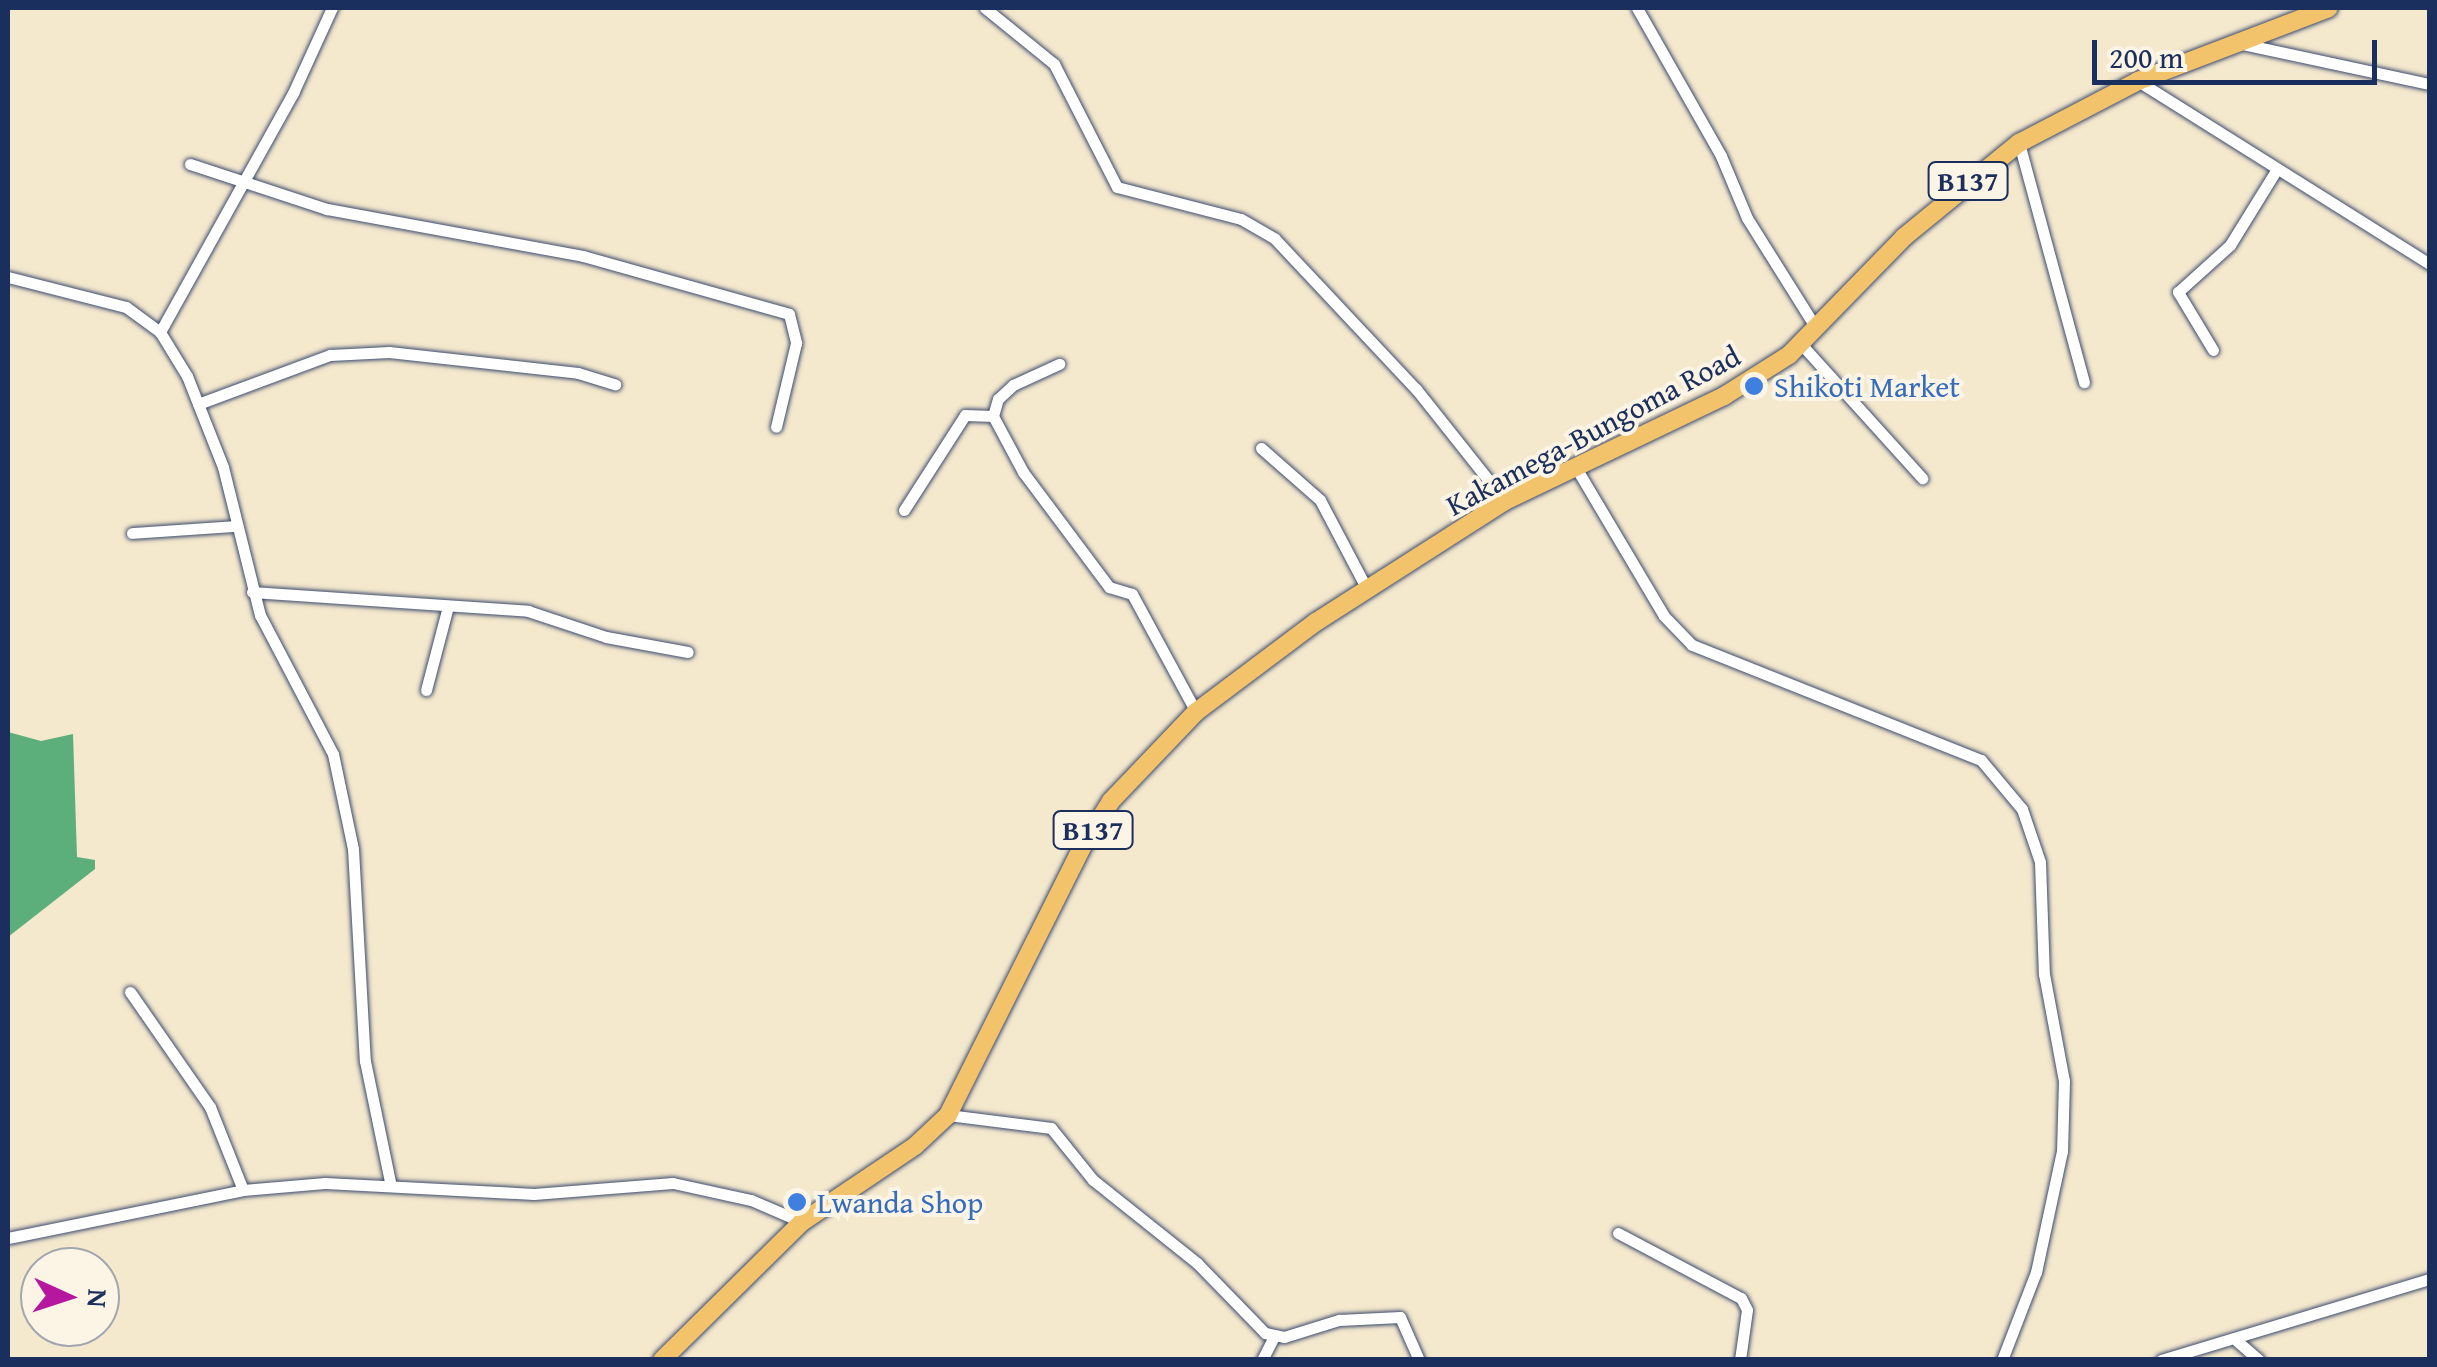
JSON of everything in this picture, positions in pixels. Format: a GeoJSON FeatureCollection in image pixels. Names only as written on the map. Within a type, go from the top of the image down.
{"type":"FeatureCollection","features":[{"type":"Feature","properties":{"kind":"main road","name":"Kakamega-Bungoma Road"},"geometry":{"type":"LineString","coordinates":[[662,1360],[802,1222],[915,1146],[948,1115],[1081,849],[1112,801],[1196,712],[1367,588],[1505,502],[1724,396],[1801,344],[1904,237],[2019,143],[2138,81],[2330,8]]}},
{"type":"Feature","properties":{"kind":"street"},"geometry":{"type":"LineString","coordinates":[[160,332],[243,184],[332,8]]}},
{"type":"Feature","properties":{"kind":"street"},"geometry":{"type":"LineString","coordinates":[[985,8],[1054,64],[1117,187],[1241,219],[1274,238],[1416,389],[1505,502]]}},
{"type":"Feature","properties":{"kind":"street"},"geometry":{"type":"LineString","coordinates":[[1637,8],[1722,156],[1747,218],[1816,328]]}},
{"type":"Feature","properties":{"kind":"street"},"geometry":{"type":"LineString","coordinates":[[2234,42],[2430,84]]}},
{"type":"Feature","properties":{"kind":"street"},"geometry":{"type":"LineString","coordinates":[[2138,81],[2275,172],[2430,264]]}},
{"type":"Feature","properties":{"kind":"street"},"geometry":{"type":"LineString","coordinates":[[2019,143],[2084,382]]}},
{"type":"Feature","properties":{"kind":"street"},"geometry":{"type":"LineString","coordinates":[[190,164],[243,184],[398,225],[583,256],[789,314],[796,343],[776,427]]}},
{"type":"Feature","properties":{"kind":"street"},"geometry":{"type":"LineString","coordinates":[[2213,350],[2178,292],[2230,245],[2275,172]]}},
{"type":"Feature","properties":{"kind":"street"},"geometry":{"type":"LineString","coordinates":[[8,277],[126,307],[160,332],[198,404],[223,467],[252,592],[333,754],[352,850],[365,1061],[390,1182]]}},
{"type":"Feature","properties":{"kind":"street"},"geometry":{"type":"LineString","coordinates":[[1801,344],[1922,478]]}},
{"type":"Feature","properties":{"kind":"street"},"geometry":{"type":"LineString","coordinates":[[198,404],[330,354],[388,352],[578,373],[615,384]]}},
{"type":"Feature","properties":{"kind":"street"},"geometry":{"type":"LineString","coordinates":[[1059,364],[1013,385],[998,399],[994,416],[1023,472],[1109,587],[1132,594],[1196,712]]}},
{"type":"Feature","properties":{"kind":"street"},"geometry":{"type":"LineString","coordinates":[[904,510],[965,415],[994,416]]}},
{"type":"Feature","properties":{"kind":"street"},"geometry":{"type":"LineString","coordinates":[[1262,448],[1320,500],[1367,588]]}},
{"type":"Feature","properties":{"kind":"street"},"geometry":{"type":"LineString","coordinates":[[1575,466],[1664,616],[1692,645],[1980,760],[2027,821],[2040,862],[2045,984],[2062,1056],[2062,1151],[2036,1272],[2002,1360]]}},
{"type":"Feature","properties":{"kind":"street"},"geometry":{"type":"LineString","coordinates":[[132,533],[235,526]]}},
{"type":"Feature","properties":{"kind":"street"},"geometry":{"type":"LineString","coordinates":[[252,592],[528,612],[606,637],[688,652]]}},
{"type":"Feature","properties":{"kind":"street"},"geometry":{"type":"LineString","coordinates":[[426,690],[448,606]]}},
{"type":"Feature","properties":{"kind":"street"},"geometry":{"type":"LineString","coordinates":[[130,992],[210,1106],[243,1190]]}},
{"type":"Feature","properties":{"kind":"street"},"geometry":{"type":"LineString","coordinates":[[948,1115],[1051,1128],[1093,1180],[1183,1251],[1274,1336]]}},
{"type":"Feature","properties":{"kind":"street"},"geometry":{"type":"LineString","coordinates":[[8,1238],[243,1190],[390,1182],[534,1194],[700,1186],[802,1222]]}},
{"type":"Feature","properties":{"kind":"street"},"geometry":{"type":"LineString","coordinates":[[1618,1233],[1742,1298],[1747,1310],[1740,1360]]}},
{"type":"Feature","properties":{"kind":"street"},"geometry":{"type":"LineString","coordinates":[[2161,1360],[2237,1341],[2430,1279]]}},
{"type":"Feature","properties":{"kind":"street"},"geometry":{"type":"LineString","coordinates":[[1274,1336],[1390,1316],[1408,1327],[1419,1360]]}},
{"type":"Feature","properties":{"kind":"street"},"geometry":{"type":"LineString","coordinates":[[1262,1360],[1274,1336]]}},
{"type":"Feature","properties":{"kind":"street"},"geometry":{"type":"LineString","coordinates":[[2237,1341],[2258,1360]]}},
{"type":"Feature","properties":{"kind":"green space"},"geometry":{"type":"Polygon","coordinates":[[[8,732],[41,741],[73,734],[77,857],[95,860],[95,869],[8,937],[8,732]]]}},
{"type":"Feature","properties":{"kind":"place","name":"Shikoti Market"},"geometry":{"type":"Point","coordinates":[1754,386]}},
{"type":"Feature","properties":{"kind":"place","name":"Lwanda Shop"},"geometry":{"type":"Point","coordinates":[797,1202]}}]}
